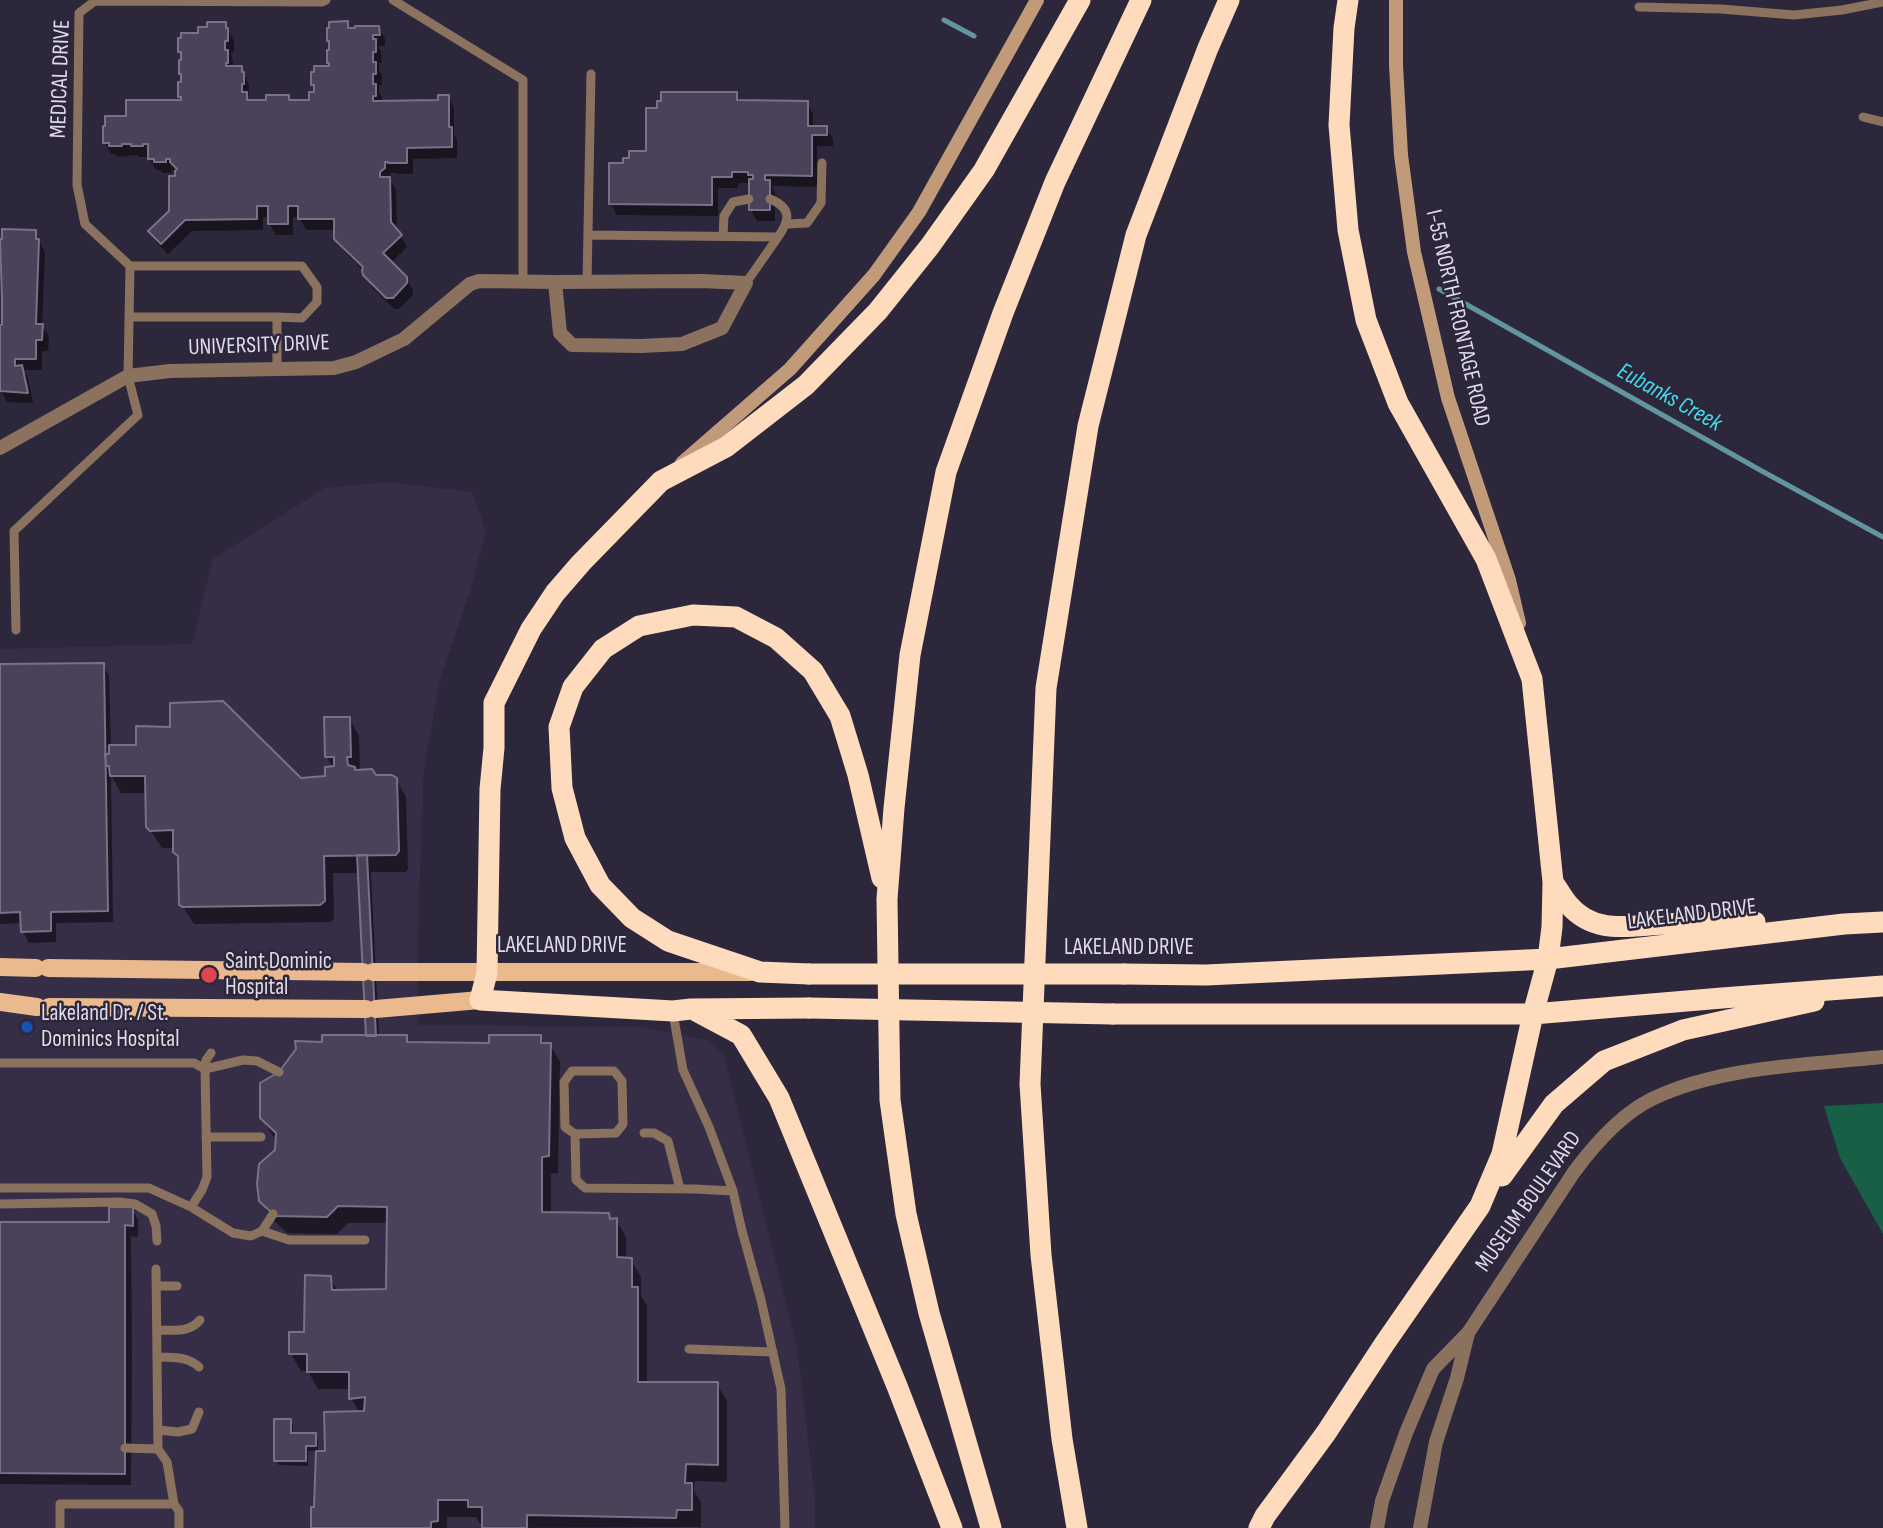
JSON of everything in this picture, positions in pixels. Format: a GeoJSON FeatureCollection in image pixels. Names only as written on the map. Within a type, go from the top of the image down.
{"type":"FeatureCollection","features":[{"type":"Feature","properties":{"kind":"highway"},"geometry":{"type":"LineString","coordinates":[[1080,0],[984,170],[930,246],[878,311],[806,386],[726,447],[661,481],[581,562],[555,593],[531,629],[494,703],[487,973],[480,1000],[682,1010],[809,1008],[1113,1014],[1534,1014],[1881,986]]}},
{"type":"Feature","properties":{"kind":"highway"},"geometry":{"type":"LineString","coordinates":[[991,1528],[929,1312],[906,1214],[890,1100],[887,899],[894,808],[910,655],[946,472],[1003,313],[1055,182],[1141,0]]}},
{"type":"Feature","properties":{"kind":"highway"},"geometry":{"type":"LineString","coordinates":[[1077,1528],[1062,1439],[1041,1255],[1030,1084],[1046,688],[1088,426],[1136,235],[1229,0]]}},
{"type":"Feature","properties":{"kind":"highway"},"geometry":{"type":"LineString","coordinates":[[1348,0],[1339,125],[1348,230],[1366,320],[1398,404],[1486,559],[1532,679],[1553,882],[1552,927],[1548,959],[1502,1154],[1480,1206]]}},
{"type":"Feature","properties":{"kind":"highway"},"geometry":{"type":"LineString","coordinates":[[760,972],[668,941],[632,918],[600,885],[575,838],[562,788],[559,727],[573,687],[603,649],[639,626],[693,615],[736,617],[776,638],[813,671],[840,716],[858,775],[887,899]]}},
{"type":"Feature","properties":{"kind":"highway"},"geometry":{"type":"LineString","coordinates":[[1553,882],[1569,905],[1585,918],[1606,926],[1623,928],[1663,924],[1794,921],[1844,924]]}},
{"type":"Feature","properties":{"kind":"highway","name":"LAKELAND DRIVE"},"geometry":{"type":"LineString","coordinates":[[760,972],[1206,975],[1548,959],[1844,924],[1883,922]]}},
{"type":"Feature","properties":{"kind":"highway"},"geometry":{"type":"LineString","coordinates":[[1259,1528],[1480,1206],[1554,1104],[1604,1061],[1683,1030],[1881,986]]}},
{"type":"Feature","properties":{"kind":"highway"},"geometry":{"type":"LineString","coordinates":[[682,1010],[741,1035],[779,1098],[952,1528]]}},
{"type":"Feature","properties":{"kind":"main road","name":"LAKELAND DRIVE"},"geometry":{"type":"LineString","coordinates":[[0,967],[487,973],[760,972]]}},
{"type":"Feature","properties":{"kind":"main road"},"geometry":{"type":"LineString","coordinates":[[0,1003],[43,1007],[371,1009],[480,1000]]}},
{"type":"Feature","properties":{"kind":"street"},"geometry":{"type":"LineString","coordinates":[[661,481],[790,369],[874,275],[919,212],[1037,0]]}},
{"type":"Feature","properties":{"kind":"street","name":"I-55 NORTH FRONTAGE ROAD"},"geometry":{"type":"LineString","coordinates":[[1396,0],[1401,155],[1414,252],[1448,398],[1509,580],[1532,679]]}},
{"type":"Feature","properties":{"kind":"street","name":"UNIVERSITY DRIVE"},"geometry":{"type":"LineString","coordinates":[[0,448],[128,376],[170,371],[334,368],[356,362],[404,339],[470,284],[480,281],[746,283]]}},
{"type":"Feature","properties":{"kind":"street"},"geometry":{"type":"LineString","coordinates":[[555,282],[560,333],[572,345],[641,346],[682,344],[722,328],[746,283]]}},
{"type":"Feature","properties":{"kind":"street","name":"MUSEUM BOULEVARD"},"geometry":{"type":"LineString","coordinates":[[1377,1528],[1382,1501],[1402,1444],[1433,1369],[1468,1333],[1593,1146],[1615,1125],[1649,1100],[1695,1081],[1751,1071],[1883,1057]]}},
{"type":"Feature","properties":{"kind":"street","name":"MUSEUM BOULEVARD"},"geometry":{"type":"LineString","coordinates":[[1420,1528],[1436,1441],[1457,1378],[1468,1333]]}},
{"type":"Feature","properties":{"kind":"lane","name":"MEDICAL DRIVE"},"geometry":{"type":"LineString","coordinates":[[130,266],[85,224],[77,185],[79,13],[95,1],[326,0]]}},
{"type":"Feature","properties":{"kind":"lane"},"geometry":{"type":"LineString","coordinates":[[393,0],[523,80],[523,282]]}},
{"type":"Feature","properties":{"kind":"lane"},"geometry":{"type":"LineString","coordinates":[[1639,7],[1721,9],[1794,15],[1843,10],[1883,2]]}},
{"type":"Feature","properties":{"kind":"lane"},"geometry":{"type":"LineString","coordinates":[[587,282],[591,74]]}},
{"type":"Feature","properties":{"kind":"lane"},"geometry":{"type":"LineString","coordinates":[[1863,117],[1883,122]]}},
{"type":"Feature","properties":{"kind":"lane"},"geometry":{"type":"LineString","coordinates":[[787,224],[807,223],[821,203],[822,163]]}},
{"type":"Feature","properties":{"kind":"lane"},"geometry":{"type":"LineString","coordinates":[[723,236],[724,216],[733,202],[749,198]]}},
{"type":"Feature","properties":{"kind":"lane"},"geometry":{"type":"LineString","coordinates":[[746,283],[787,224],[786,212],[780,203],[770,198]]}},
{"type":"Feature","properties":{"kind":"lane"},"geometry":{"type":"LineString","coordinates":[[589,235],[778,237]]}},
{"type":"Feature","properties":{"kind":"lane"},"geometry":{"type":"LineString","coordinates":[[16,630],[13,531],[138,415],[128,376],[129,317],[130,266],[302,266],[317,287],[317,302],[302,318],[129,317]]}},
{"type":"Feature","properties":{"kind":"lane"},"geometry":{"type":"LineString","coordinates":[[277,317],[277,370]]}},
{"type":"Feature","properties":{"kind":"lane"},"geometry":{"type":"LineString","coordinates":[[682,1010],[683,1070],[709,1126],[733,1191],[781,1390],[785,1528]]}},
{"type":"Feature","properties":{"kind":"lane"},"geometry":{"type":"LineString","coordinates":[[191,1207],[207,1177],[205,1069],[206,1060],[211,1053]]}},
{"type":"Feature","properties":{"kind":"lane"},"geometry":{"type":"LineString","coordinates":[[0,1063],[194,1063],[205,1069],[243,1060],[257,1061],[279,1072]]}},
{"type":"Feature","properties":{"kind":"lane"},"geometry":{"type":"LineString","coordinates":[[572,1071],[614,1071],[622,1081],[623,1124],[615,1133],[575,1134],[565,1126],[564,1083],[572,1071]]}},
{"type":"Feature","properties":{"kind":"lane"},"geometry":{"type":"LineString","coordinates":[[644,1133],[654,1133],[668,1141],[680,1189]]}},
{"type":"Feature","properties":{"kind":"lane"},"geometry":{"type":"LineString","coordinates":[[575,1134],[576,1180],[585,1188],[733,1191]]}},
{"type":"Feature","properties":{"kind":"lane"},"geometry":{"type":"LineString","coordinates":[[206,1137],[261,1137]]}},
{"type":"Feature","properties":{"kind":"lane"},"geometry":{"type":"LineString","coordinates":[[0,1188],[149,1188],[191,1207],[233,1233],[251,1236],[262,1231],[273,1214]]}},
{"type":"Feature","properties":{"kind":"lane"},"geometry":{"type":"LineString","coordinates":[[0,1204],[135,1204],[152,1214],[157,1241]]}},
{"type":"Feature","properties":{"kind":"lane"},"geometry":{"type":"LineString","coordinates":[[262,1231],[289,1240],[365,1240]]}},
{"type":"Feature","properties":{"kind":"lane"},"geometry":{"type":"LineString","coordinates":[[156,1269],[158,1449],[167,1462],[174,1504],[179,1511],[179,1528]]}},
{"type":"Feature","properties":{"kind":"lane"},"geometry":{"type":"LineString","coordinates":[[158,1286],[177,1286]]}},
{"type":"Feature","properties":{"kind":"lane"},"geometry":{"type":"LineString","coordinates":[[158,1330],[186,1330],[194,1327],[200,1320]]}},
{"type":"Feature","properties":{"kind":"lane"},"geometry":{"type":"LineString","coordinates":[[689,1349],[773,1352]]}},
{"type":"Feature","properties":{"kind":"lane"},"geometry":{"type":"LineString","coordinates":[[158,1357],[182,1358],[199,1367]]}},
{"type":"Feature","properties":{"kind":"lane"},"geometry":{"type":"LineString","coordinates":[[158,1430],[178,1432],[192,1429],[199,1412]]}},
{"type":"Feature","properties":{"kind":"lane"},"geometry":{"type":"LineString","coordinates":[[125,1448],[158,1449]]}},
{"type":"Feature","properties":{"kind":"lane"},"geometry":{"type":"LineString","coordinates":[[60,1528],[60,1504],[174,1504]]}},
{"type":"Feature","properties":{"kind":"shaded area","name":"Saint Dominic Hospital"},"geometry":{"type":"Polygon","coordinates":[[[387,482],[472,492],[486,532],[469,594],[441,676],[424,767],[418,924],[418,1025],[643,1027],[707,1040],[724,1056],[797,1348],[815,1498],[815,1528],[0,1528],[0,649],[192,644],[213,559],[325,488],[387,482]]]}},
{"type":"Feature","properties":{"kind":"green space"},"geometry":{"type":"Polygon","coordinates":[[[1883,1103],[1883,1234],[1840,1158],[1824,1106],[1883,1103]]]}},
{"type":"Feature","properties":{"kind":"building"},"geometry":{"type":"Polygon","coordinates":[[[348,21],[348,28],[379,26],[380,35],[373,35],[373,39],[376,39],[373,62],[376,62],[376,74],[373,74],[373,84],[376,84],[376,96],[373,96],[373,101],[438,100],[438,95],[449,95],[452,147],[407,148],[407,163],[385,162],[385,168],[380,172],[380,177],[390,177],[391,222],[402,235],[383,253],[407,277],[407,283],[393,298],[386,298],[363,275],[363,267],[334,239],[334,219],[298,219],[298,206],[288,206],[288,224],[268,224],[268,206],[257,206],[257,219],[185,220],[161,244],[148,231],[169,211],[169,176],[175,176],[177,169],[170,159],[166,159],[166,162],[154,162],[154,159],[148,159],[148,144],[109,146],[109,143],[103,143],[105,116],[126,116],[126,100],[181,100],[181,97],[178,97],[181,52],[178,52],[178,38],[181,38],[181,33],[198,33],[198,27],[207,27],[207,22],[226,22],[226,66],[242,66],[242,92],[247,92],[247,100],[266,100],[266,95],[289,95],[289,100],[309,100],[309,92],[314,92],[311,72],[314,72],[314,66],[329,66],[329,22],[348,21]]]}},
{"type":"Feature","properties":{"kind":"building"},"geometry":{"type":"Polygon","coordinates":[[[661,92],[737,92],[737,100],[808,101],[808,126],[827,126],[827,135],[812,135],[812,176],[765,175],[765,180],[770,180],[770,210],[749,210],[749,179],[753,179],[753,175],[748,175],[748,172],[732,172],[732,177],[712,177],[712,205],[609,204],[609,163],[623,163],[623,158],[629,158],[629,151],[646,151],[646,108],[657,108],[657,101],[661,101],[661,92]]]}},
{"type":"Feature","properties":{"kind":"building"},"geometry":{"type":"Polygon","coordinates":[[[2,229],[36,230],[36,239],[39,239],[36,324],[43,324],[42,340],[36,340],[36,359],[15,359],[15,366],[22,365],[28,393],[0,391],[2,229]]]}},
{"type":"Feature","properties":{"kind":"building"},"geometry":{"type":"Polygon","coordinates":[[[104,663],[108,911],[51,912],[51,931],[21,932],[20,912],[0,913],[0,664],[104,663]]]}},
{"type":"Feature","properties":{"kind":"building"},"geometry":{"type":"Polygon","coordinates":[[[223,701],[301,778],[325,776],[325,767],[334,766],[334,757],[325,757],[324,717],[350,717],[351,757],[347,757],[348,765],[355,767],[355,770],[372,769],[376,775],[392,775],[397,778],[399,851],[396,855],[324,856],[325,901],[320,905],[179,905],[178,856],[173,852],[173,830],[150,831],[146,827],[145,776],[110,776],[105,754],[109,754],[109,745],[136,745],[136,726],[170,727],[170,703],[223,701]]]}},
{"type":"Feature","properties":{"kind":"building"},"geometry":{"type":"Polygon","coordinates":[[[357,855],[367,855],[376,1036],[366,1036],[357,855]]]}},
{"type":"Feature","properties":{"kind":"building"},"geometry":{"type":"Polygon","coordinates":[[[322,1035],[407,1035],[407,1042],[489,1043],[489,1035],[541,1035],[541,1043],[551,1043],[549,1156],[542,1157],[542,1212],[609,1213],[610,1219],[617,1218],[617,1257],[632,1258],[632,1287],[638,1287],[638,1382],[718,1382],[718,1465],[686,1464],[685,1483],[692,1483],[692,1510],[677,1510],[676,1518],[527,1515],[527,1528],[482,1528],[482,1507],[468,1507],[468,1500],[438,1500],[438,1521],[431,1522],[431,1528],[311,1528],[316,1451],[325,1451],[324,1412],[364,1411],[365,1397],[349,1399],[349,1372],[307,1372],[307,1354],[289,1354],[289,1332],[304,1332],[305,1275],[331,1276],[332,1290],[386,1289],[387,1207],[338,1206],[327,1217],[275,1216],[259,1201],[259,1164],[275,1150],[276,1133],[260,1118],[260,1083],[279,1072],[296,1049],[295,1041],[322,1042],[322,1035]]]}},
{"type":"Feature","properties":{"kind":"building"},"geometry":{"type":"Polygon","coordinates":[[[109,1207],[133,1207],[133,1226],[125,1225],[125,1474],[0,1473],[0,1222],[109,1222],[109,1207]]]}},
{"type":"Feature","properties":{"kind":"building"},"geometry":{"type":"Polygon","coordinates":[[[274,1419],[291,1419],[291,1433],[316,1433],[316,1446],[306,1446],[306,1461],[274,1461],[274,1419]]]}},
{"type":"Feature","properties":{"kind":"waterway","name":"Eubanks Creek"},"geometry":{"type":"LineString","coordinates":[[944,20],[974,36]]}},
{"type":"Feature","properties":{"kind":"waterway","name":"Eubanks Creek"},"geometry":{"type":"LineString","coordinates":[[1439,289],[1883,537]]}},
{"type":"Feature","properties":{"kind":"place","name":"Saint Dominic Hospital"},"geometry":{"type":"Point","coordinates":[209,975]}},
{"type":"Feature","properties":{"kind":"place","name":"Lakeland Dr. / St. Dominics Hospital"},"geometry":{"type":"Point","coordinates":[27,1027]}}]}
